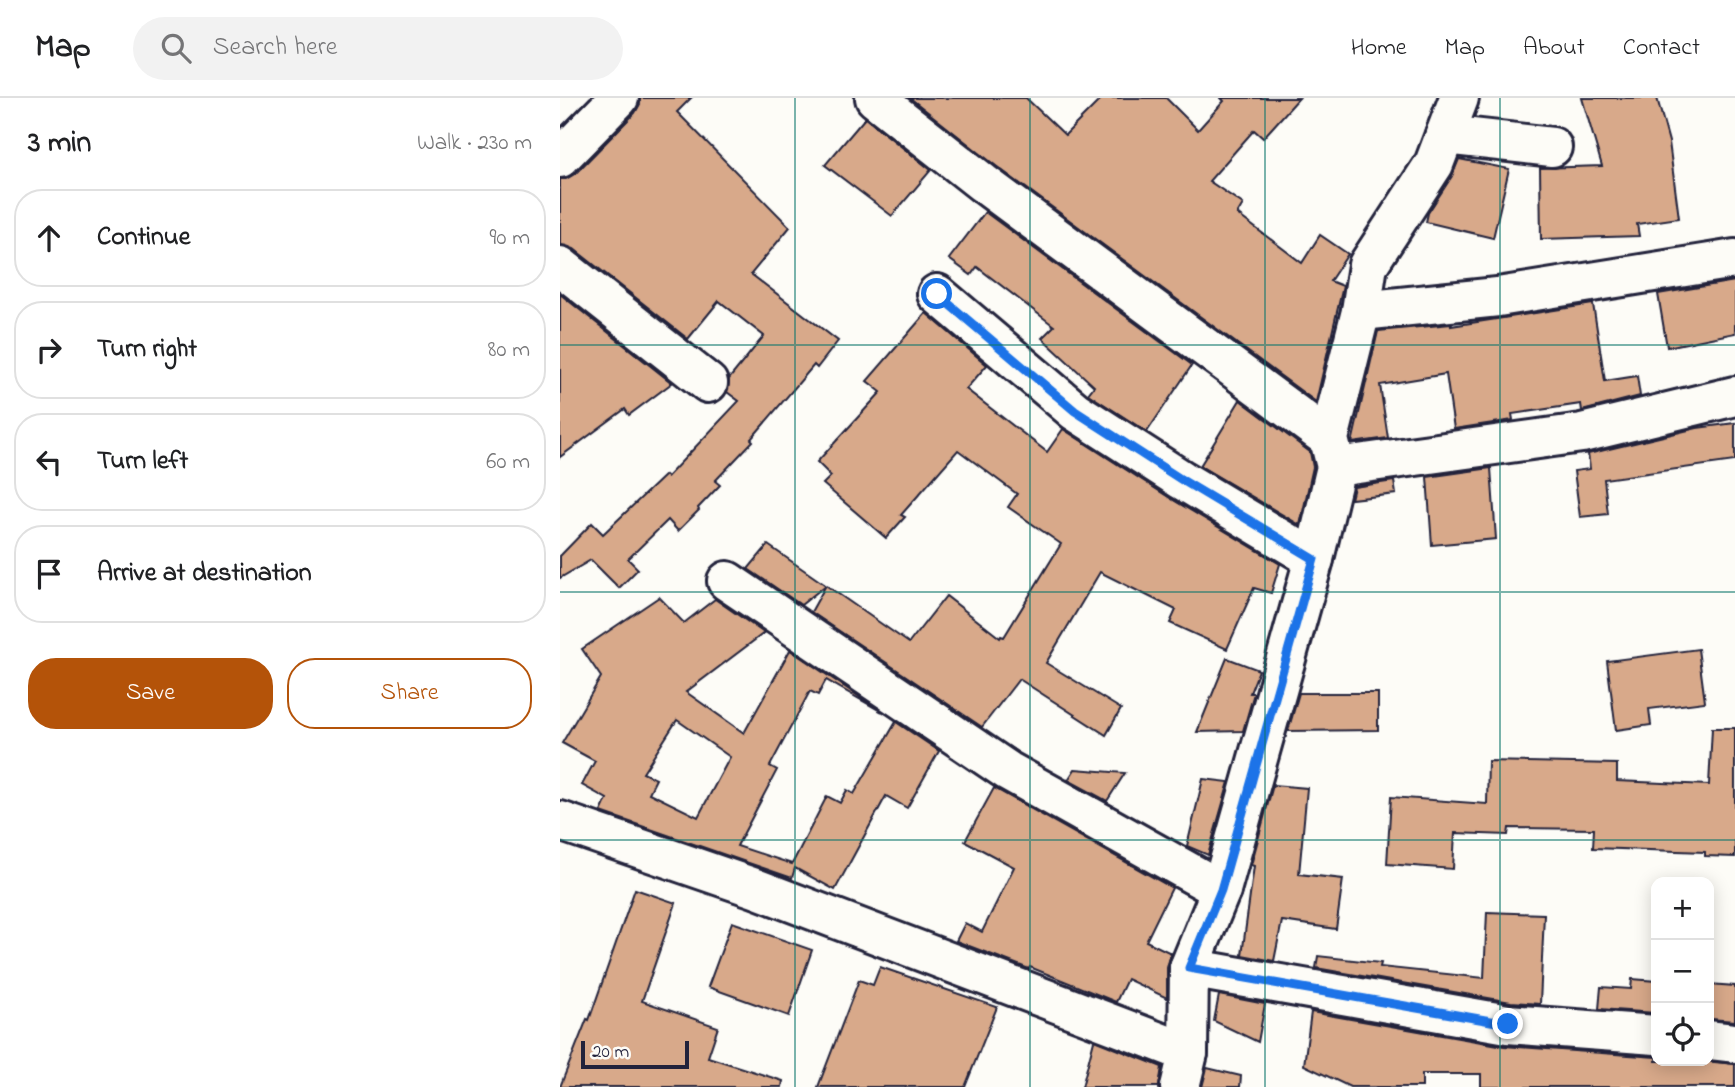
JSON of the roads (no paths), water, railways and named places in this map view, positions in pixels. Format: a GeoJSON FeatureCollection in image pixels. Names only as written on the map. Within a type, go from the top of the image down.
{"type":"FeatureCollection","features":[{"type":"Feature","properties":{"kind":"street"},"geometry":{"type":"LineString","coordinates":[[560,158],[619,98]]}},
{"type":"Feature","properties":{"kind":"street"},"geometry":{"type":"LineString","coordinates":[[560,821],[755,888],[1184,1070],[1189,968],[1221,890],[1314,559],[1368,265],[1434,164],[1459,98]]}},
{"type":"Feature","properties":{"kind":"street"},"geometry":{"type":"LineString","coordinates":[[884,101],[994,191],[1333,453],[1582,433],[1735,396]]}},
{"type":"Feature","properties":{"kind":"street"},"geometry":{"type":"LineString","coordinates":[[1445,135],[1552,147]]}},
{"type":"Feature","properties":{"kind":"street"},"geometry":{"type":"LineString","coordinates":[[1361,311],[1498,297],[1735,259]]}},
{"type":"Feature","properties":{"kind":"street"},"geometry":{"type":"LineString","coordinates":[[560,266],[708,383]]}},
{"type":"Feature","properties":{"kind":"street"},"geometry":{"type":"LineString","coordinates":[[937,294],[1075,411],[1182,480],[1314,559]]}},
{"type":"Feature","properties":{"kind":"street"},"geometry":{"type":"LineString","coordinates":[[727,581],[1008,771],[1221,890]]}},
{"type":"Feature","properties":{"kind":"street"},"geometry":{"type":"LineString","coordinates":[[1189,968],[1508,1024],[1651,1035]]}},
{"type":"Feature","properties":{"kind":"street"},"geometry":{"type":"LineString","coordinates":[[1714,1041],[1735,1043]]}}]}
